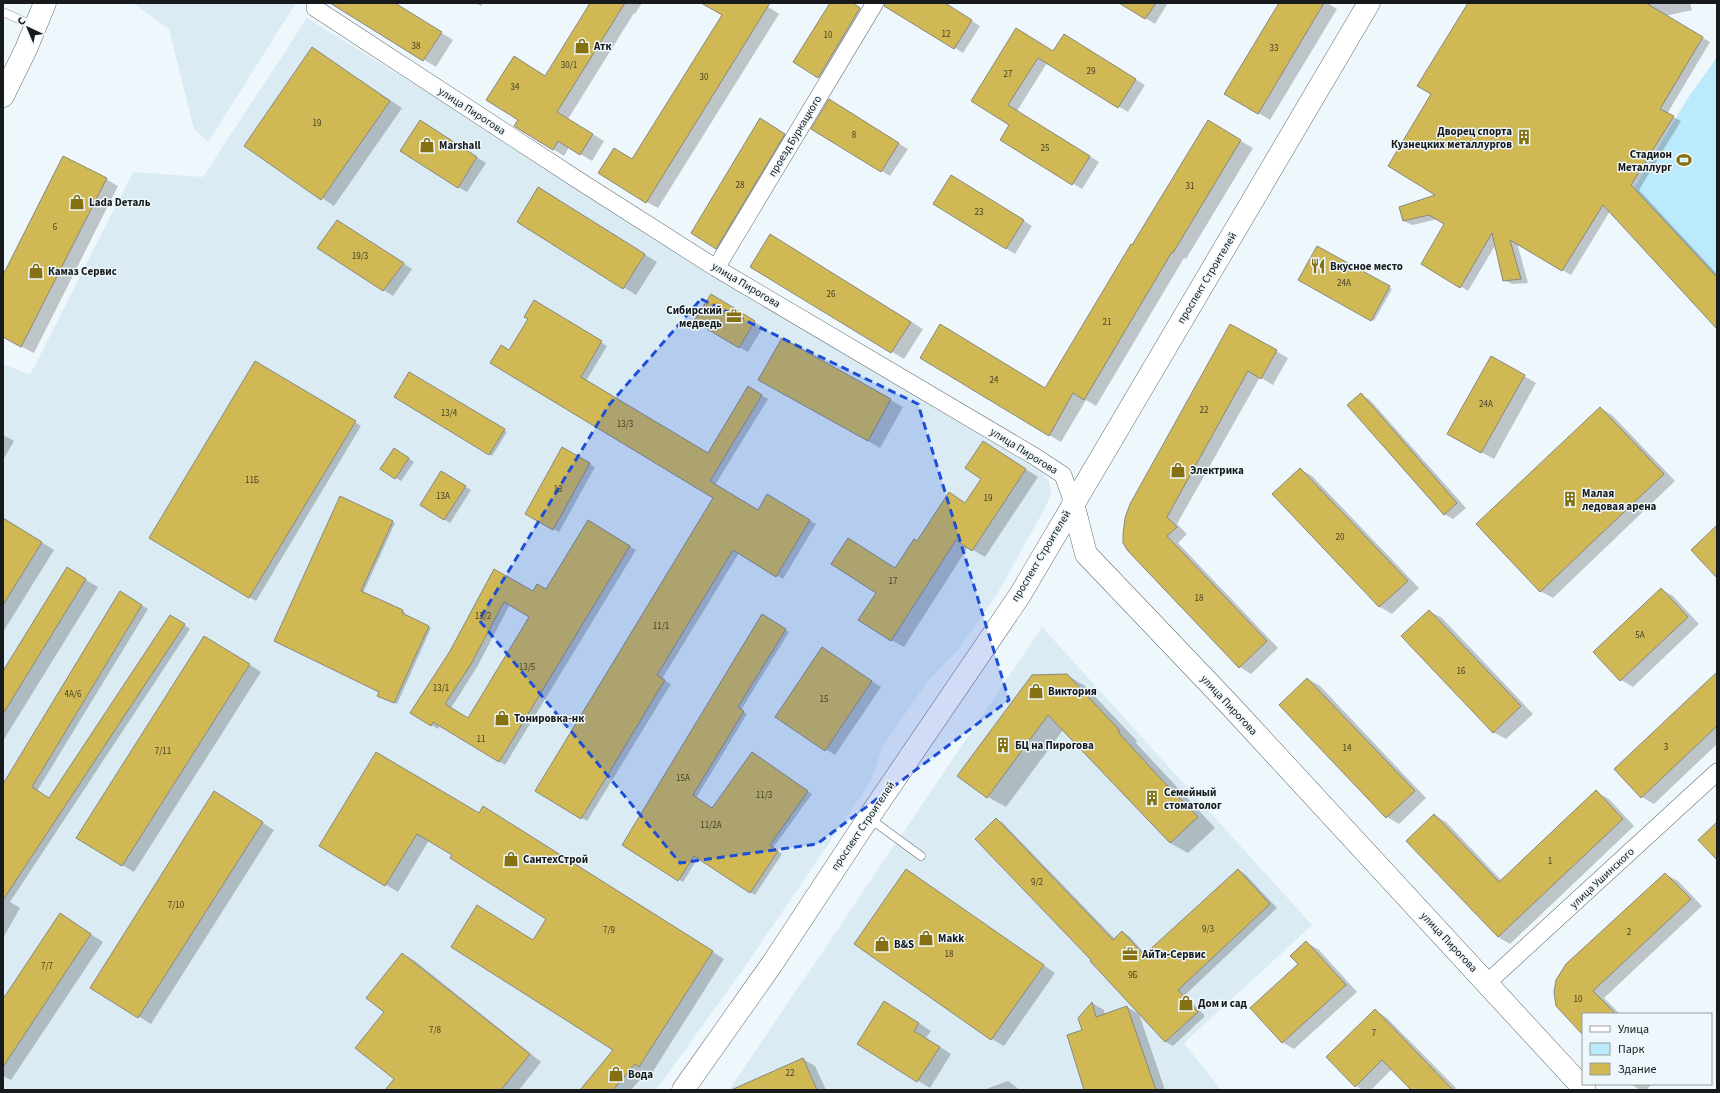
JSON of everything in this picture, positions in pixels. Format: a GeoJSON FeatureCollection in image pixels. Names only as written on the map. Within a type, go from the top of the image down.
{"type":"FeatureCollection","features":[{"type":"Feature","properties":{"kind":"street"},"geometry":{"type":"LineString","coordinates":[[3,96],[44,3]]}},
{"type":"Feature","properties":{"kind":"street","name":"проезд Буркацкого"},"geometry":{"type":"LineString","coordinates":[[716,268],[875,3]]}},
{"type":"Feature","properties":{"kind":"street","name":"проспект Строителей"},"geometry":{"type":"LineString","coordinates":[[686,1089],[772,964],[869,817],[1020,594],[1369,3]]}},
{"type":"Feature","properties":{"kind":"street","name":"улица Пирогова"},"geometry":{"type":"LineString","coordinates":[[315,8],[585,185],[716,268],[1063,475],[1073,502],[1086,554],[1186,659],[1585,1090]]}},
{"type":"Feature","properties":{"kind":"street","name":"улица Ушинского"},"geometry":{"type":"LineString","coordinates":[[1487,983],[1717,772]]}},
{"type":"Feature","properties":{"kind":"lane"},"geometry":{"type":"LineString","coordinates":[[3,12],[35,26]]}},
{"type":"Feature","properties":{"kind":"lane"},"geometry":{"type":"LineString","coordinates":[[869,817],[894,838],[921,856]]}},
{"type":"Feature","properties":{"kind":"highlighted area"},"geometry":{"type":"Polygon","coordinates":[[[701,299],[918,404],[1009,700],[817,844],[680,863],[479,620],[609,405],[701,299]]]}},
{"type":"Feature","properties":{"kind":"shaded area"},"geometry":{"type":"Polygon","coordinates":[[[133,3],[296,3],[208,142],[194,129],[169,29],[133,3]]]}},
{"type":"Feature","properties":{"kind":"shaded area"},"geometry":{"type":"Polygon","coordinates":[[[307,18],[1042,472],[1049,481],[1051,494],[1044,510],[997,594],[958,650],[928,681],[884,744],[870,783],[744,968],[656,1090],[3,1090],[3,364],[30,375],[133,172],[203,177],[307,18]]]}},
{"type":"Feature","properties":{"kind":"shaded area"},"geometry":{"type":"Polygon","coordinates":[[[1042,627],[1312,925],[1184,1043],[1221,1090],[729,1090],[1042,627]]]}},
{"type":"Feature","properties":{"kind":"green space","name":"Стадион Металлург"},"geometry":{"type":"Polygon","coordinates":[[[1717,57],[1717,329],[1616,219],[1686,101],[1717,57]]]}},
{"type":"Feature","properties":{"kind":"building"},"geometry":{"type":"Polygon","coordinates":[[[330,3],[395,3],[442,32],[423,61],[330,3]]]}},
{"type":"Feature","properties":{"kind":"building"},"geometry":{"type":"Polygon","coordinates":[[[590,3],[625,3],[557,112],[593,134],[580,155],[558,141],[553,150],[514,126],[518,120],[486,100],[514,56],[545,76],[590,3]]]}},
{"type":"Feature","properties":{"kind":"building"},"geometry":{"type":"Polygon","coordinates":[[[701,3],[770,3],[646,203],[598,173],[614,148],[632,159],[722,15],[701,3]]]}},
{"type":"Feature","properties":{"kind":"building"},"geometry":{"type":"Polygon","coordinates":[[[830,3],[853,3],[860,8],[818,78],[793,62],[830,3]]]}},
{"type":"Feature","properties":{"kind":"building"},"geometry":{"type":"Polygon","coordinates":[[[885,3],[945,3],[972,20],[954,49],[884,6],[885,3]]]}},
{"type":"Feature","properties":{"kind":"building"},"geometry":{"type":"Polygon","coordinates":[[[1119,3],[1156,3],[1145,19],[1119,3]]]}},
{"type":"Feature","properties":{"kind":"building"},"geometry":{"type":"Polygon","coordinates":[[[1279,3],[1324,3],[1258,114],[1224,94],[1279,3]]]}},
{"type":"Feature","properties":{"kind":"building","name":"Дворец спорта Кузнецких металлургов"},"geometry":{"type":"Polygon","coordinates":[[[1468,3],[1646,3],[1703,37],[1660,109],[1674,116],[1631,185],[1717,277],[1717,329],[1603,205],[1562,271],[1510,240],[1521,279],[1503,281],[1492,233],[1460,288],[1421,264],[1444,224],[1429,215],[1403,221],[1399,207],[1435,195],[1388,166],[1431,94],[1417,86],[1468,3]]]}},
{"type":"Feature","properties":{"kind":"building"},"geometry":{"type":"Polygon","coordinates":[[[1016,28],[1053,51],[1064,34],[1136,79],[1118,108],[1038,58],[1008,105],[1090,156],[1072,185],[1000,140],[1009,125],[971,101],[1016,28]]]}},
{"type":"Feature","properties":{"kind":"building"},"geometry":{"type":"Polygon","coordinates":[[[312,47],[390,101],[321,200],[244,146],[312,47]]]}},
{"type":"Feature","properties":{"kind":"building"},"geometry":{"type":"Polygon","coordinates":[[[829,99],[899,143],[881,172],[811,129],[829,99]]]}},
{"type":"Feature","properties":{"kind":"building"},"geometry":{"type":"Polygon","coordinates":[[[760,118],[785,134],[716,249],[691,233],[760,118]]]}},
{"type":"Feature","properties":{"kind":"building"},"geometry":{"type":"Polygon","coordinates":[[[420,120],[477,157],[458,188],[400,151],[420,120]]]}},
{"type":"Feature","properties":{"kind":"building"},"geometry":{"type":"Polygon","coordinates":[[[1208,120],[1241,140],[1084,400],[1073,393],[1049,436],[920,358],[940,324],[1045,388],[1131,244],[1132,245],[1208,120]]]}},
{"type":"Feature","properties":{"kind":"building"},"geometry":{"type":"Polygon","coordinates":[[[63,156],[107,178],[21,347],[3,337],[3,275],[63,156]]]}},
{"type":"Feature","properties":{"kind":"building"},"geometry":{"type":"Polygon","coordinates":[[[951,175],[1024,220],[1006,249],[933,204],[951,175]]]}},
{"type":"Feature","properties":{"kind":"building"},"geometry":{"type":"Polygon","coordinates":[[[538,187],[645,254],[623,289],[517,222],[538,187]]]}},
{"type":"Feature","properties":{"kind":"building"},"geometry":{"type":"Polygon","coordinates":[[[337,220],[404,263],[383,291],[317,248],[337,220]]]}},
{"type":"Feature","properties":{"kind":"building"},"geometry":{"type":"Polygon","coordinates":[[[770,234],[911,322],[891,353],[750,267],[770,234]]]}},
{"type":"Feature","properties":{"kind":"building"},"geometry":{"type":"Polygon","coordinates":[[[1317,246],[1390,286],[1371,321],[1298,280],[1317,246]]]}},
{"type":"Feature","properties":{"kind":"building"},"geometry":{"type":"Polygon","coordinates":[[[711,294],[755,321],[739,348],[694,321],[711,294]]]}},
{"type":"Feature","properties":{"kind":"building"},"geometry":{"type":"Polygon","coordinates":[[[534,300],[602,341],[581,377],[708,453],[748,386],[762,395],[710,481],[758,510],[767,494],[810,520],[776,577],[733,550],[657,675],[665,680],[581,819],[535,791],[713,498],[490,363],[501,345],[509,350],[528,319],[524,317],[534,300]]]}},
{"type":"Feature","properties":{"kind":"building"},"geometry":{"type":"Polygon","coordinates":[[[1230,324],[1277,350],[1261,379],[1248,371],[1167,517],[1177,527],[1167,536],[1267,641],[1239,668],[1128,551],[1123,543],[1125,518],[1130,504],[1230,324]]]}},
{"type":"Feature","properties":{"kind":"building"},"geometry":{"type":"Polygon","coordinates":[[[782,338],[891,399],[868,441],[758,380],[782,338]]]}},
{"type":"Feature","properties":{"kind":"building"},"geometry":{"type":"Polygon","coordinates":[[[1491,356],[1525,375],[1481,453],[1447,434],[1491,356]]]}},
{"type":"Feature","properties":{"kind":"building"},"geometry":{"type":"Polygon","coordinates":[[[255,361],[356,421],[249,598],[149,538],[255,361]]]}},
{"type":"Feature","properties":{"kind":"building"},"geometry":{"type":"Polygon","coordinates":[[[409,372],[505,429],[489,455],[394,397],[409,372]]]}},
{"type":"Feature","properties":{"kind":"building"},"geometry":{"type":"Polygon","coordinates":[[[1361,393],[1457,503],[1444,515],[1347,405],[1361,393]]]}},
{"type":"Feature","properties":{"kind":"building","name":"Малая ледовая арена"},"geometry":{"type":"Polygon","coordinates":[[[1600,407],[1664,474],[1540,592],[1476,524],[1600,407]]]}},
{"type":"Feature","properties":{"kind":"building"},"geometry":{"type":"Polygon","coordinates":[[[983,441],[1026,469],[972,551],[956,540],[891,641],[858,620],[876,593],[831,564],[848,538],[895,568],[914,539],[917,541],[949,492],[965,503],[981,479],[965,468],[983,441]]]}},
{"type":"Feature","properties":{"kind":"building"},"geometry":{"type":"Polygon","coordinates":[[[562,447],[590,463],[553,530],[525,514],[562,447]]]}},
{"type":"Feature","properties":{"kind":"building"},"geometry":{"type":"Polygon","coordinates":[[[394,448],[409,458],[395,479],[380,469],[394,448]]]}},
{"type":"Feature","properties":{"kind":"building"},"geometry":{"type":"Polygon","coordinates":[[[1300,468],[1408,581],[1379,607],[1272,494],[1300,468]]]}},
{"type":"Feature","properties":{"kind":"building"},"geometry":{"type":"Polygon","coordinates":[[[441,471],[466,486],[444,520],[420,505],[441,471]]]}},
{"type":"Feature","properties":{"kind":"building"},"geometry":{"type":"Polygon","coordinates":[[[340,496],[393,521],[361,591],[403,610],[402,613],[429,626],[394,703],[377,696],[379,692],[274,641],[340,496]]]}},
{"type":"Feature","properties":{"kind":"building"},"geometry":{"type":"Polygon","coordinates":[[[3,518],[42,542],[3,605],[3,518]]]}},
{"type":"Feature","properties":{"kind":"building"},"geometry":{"type":"Polygon","coordinates":[[[588,520],[630,546],[499,762],[433,722],[431,726],[410,713],[450,651],[494,569],[533,591],[537,584],[546,589],[588,520]],[[504,602],[471,664],[445,704],[468,718],[529,617],[504,602]]]}},
{"type":"Feature","properties":{"kind":"building"},"geometry":{"type":"Polygon","coordinates":[[[1717,525],[1717,578],[1691,550],[1717,525]]]}},
{"type":"Feature","properties":{"kind":"building"},"geometry":{"type":"Polygon","coordinates":[[[67,567],[86,579],[3,714],[3,671],[67,567]]]}},
{"type":"Feature","properties":{"kind":"building"},"geometry":{"type":"Polygon","coordinates":[[[1661,588],[1688,617],[1620,681],[1593,652],[1661,588]]]}},
{"type":"Feature","properties":{"kind":"building"},"geometry":{"type":"Polygon","coordinates":[[[120,591],[142,605],[32,787],[49,798],[170,615],[185,624],[3,900],[3,784],[120,591]]]}},
{"type":"Feature","properties":{"kind":"building"},"geometry":{"type":"Polygon","coordinates":[[[1429,610],[1521,706],[1493,733],[1401,636],[1429,610]]]}},
{"type":"Feature","properties":{"kind":"building"},"geometry":{"type":"Polygon","coordinates":[[[762,614],[786,629],[738,707],[744,711],[693,795],[712,808],[752,752],[808,791],[770,845],[778,851],[750,893],[694,856],[678,881],[622,845],[762,614]]]}},
{"type":"Feature","properties":{"kind":"building"},"geometry":{"type":"Polygon","coordinates":[[[204,636],[250,664],[122,866],[76,838],[204,636]]]}},
{"type":"Feature","properties":{"kind":"building"},"geometry":{"type":"Polygon","coordinates":[[[822,647],[872,681],[825,751],[775,717],[822,647]]]}},
{"type":"Feature","properties":{"kind":"building"},"geometry":{"type":"Polygon","coordinates":[[[1717,672],[1717,726],[1641,798],[1614,769],[1717,672]]]}},
{"type":"Feature","properties":{"kind":"building","name":"БЦ на Пирогова"},"geometry":{"type":"Polygon","coordinates":[[[1067,674],[1120,731],[1118,732],[1160,778],[1198,817],[1170,843],[1048,715],[987,798],[957,776],[1032,675],[1067,674]]]}},
{"type":"Feature","properties":{"kind":"building"},"geometry":{"type":"Polygon","coordinates":[[[1307,678],[1415,791],[1386,818],[1279,705],[1307,678]]]}},
{"type":"Feature","properties":{"kind":"building"},"geometry":{"type":"Polygon","coordinates":[[[376,752],[479,813],[483,806],[713,951],[639,1067],[635,1064],[613,1090],[580,1090],[613,1050],[451,947],[477,905],[533,940],[546,919],[450,858],[452,855],[417,834],[385,886],[319,846],[376,752]]]}},
{"type":"Feature","properties":{"kind":"building"},"geometry":{"type":"Polygon","coordinates":[[[1596,790],[1623,819],[1498,937],[1406,841],[1434,814],[1499,882],[1596,790]]]}},
{"type":"Feature","properties":{"kind":"building"},"geometry":{"type":"Polygon","coordinates":[[[214,791],[263,822],[138,1018],[90,988],[214,791]]]}},
{"type":"Feature","properties":{"kind":"building"},"geometry":{"type":"Polygon","coordinates":[[[996,818],[1113,940],[1122,931],[1144,955],[1238,869],[1270,904],[1178,990],[1198,1012],[1165,1042],[1090,961],[1091,960],[975,839],[996,818]]]}},
{"type":"Feature","properties":{"kind":"building"},"geometry":{"type":"Polygon","coordinates":[[[1717,822],[1717,860],[1698,840],[1717,822]]]}},
{"type":"Feature","properties":{"kind":"building"},"geometry":{"type":"Polygon","coordinates":[[[906,869],[1044,965],[991,1040],[854,944],[906,869]]]}},
{"type":"Feature","properties":{"kind":"building"},"geometry":{"type":"Polygon","coordinates":[[[1665,873],[1691,899],[1593,991],[1615,1013],[1582,1013],[1582,1034],[1556,1006],[1554,992],[1556,980],[1566,964],[1665,873]]]}},
{"type":"Feature","properties":{"kind":"building"},"geometry":{"type":"Polygon","coordinates":[[[60,913],[91,934],[3,1067],[3,999],[60,913]]]}},
{"type":"Feature","properties":{"kind":"building"},"geometry":{"type":"Polygon","coordinates":[[[1306,941],[1346,985],[1282,1043],[1250,1008],[1298,964],[1290,956],[1306,941]]]}},
{"type":"Feature","properties":{"kind":"building"},"geometry":{"type":"Polygon","coordinates":[[[402,953],[530,1054],[501,1090],[385,1090],[394,1079],[355,1048],[384,1012],[366,998],[402,953]]]}},
{"type":"Feature","properties":{"kind":"building"},"geometry":{"type":"Polygon","coordinates":[[[884,1001],[919,1023],[914,1031],[940,1047],[917,1082],[857,1044],[884,1001]]]}},
{"type":"Feature","properties":{"kind":"building"},"geometry":{"type":"Polygon","coordinates":[[[1092,1002],[1096,1017],[1127,1006],[1156,1090],[1084,1090],[1067,1035],[1082,1030],[1078,1018],[1092,1002]]]}},
{"type":"Feature","properties":{"kind":"building"},"geometry":{"type":"Polygon","coordinates":[[[1375,1009],[1453,1090],[1411,1090],[1382,1060],[1355,1087],[1326,1057],[1375,1009]]]}},
{"type":"Feature","properties":{"kind":"building"},"geometry":{"type":"Polygon","coordinates":[[[803,1058],[817,1090],[731,1090],[803,1058]]]}},
{"type":"Feature","properties":{"kind":"place","name":"Атк"},"geometry":{"type":"Point","coordinates":[582,46]}},
{"type":"Feature","properties":{"kind":"place","name":"Дворец спорта Кузнецких металлургов"},"geometry":{"type":"Point","coordinates":[1524,137]}},
{"type":"Feature","properties":{"kind":"place","name":"Marshall"},"geometry":{"type":"Point","coordinates":[427,145]}},
{"type":"Feature","properties":{"kind":"place","name":"Стадион Металлург"},"geometry":{"type":"Point","coordinates":[1684,160]}},
{"type":"Feature","properties":{"kind":"place","name":"Lada Dеталь"},"geometry":{"type":"Point","coordinates":[77,202]}},
{"type":"Feature","properties":{"kind":"place","name":"Вкусное место"},"geometry":{"type":"Point","coordinates":[1318,266]}},
{"type":"Feature","properties":{"kind":"place","name":"Камаз Сервис"},"geometry":{"type":"Point","coordinates":[36,271]}},
{"type":"Feature","properties":{"kind":"place","name":"Сибирский медведь"},"geometry":{"type":"Point","coordinates":[734,316]}},
{"type":"Feature","properties":{"kind":"place","name":"Электрика"},"geometry":{"type":"Point","coordinates":[1178,470]}},
{"type":"Feature","properties":{"kind":"place","name":"Малая ледовая арена"},"geometry":{"type":"Point","coordinates":[1570,499]}},
{"type":"Feature","properties":{"kind":"place","name":"Виктория"},"geometry":{"type":"Point","coordinates":[1036,691]}},
{"type":"Feature","properties":{"kind":"place","name":"Тонировка-нк"},"geometry":{"type":"Point","coordinates":[502,718]}},
{"type":"Feature","properties":{"kind":"place","name":"БЦ на Пирогова"},"geometry":{"type":"Point","coordinates":[1003,745]}},
{"type":"Feature","properties":{"kind":"place","name":"Семейный стоматолог"},"geometry":{"type":"Point","coordinates":[1152,798]}},
{"type":"Feature","properties":{"kind":"place","name":"СантехСтрой"},"geometry":{"type":"Point","coordinates":[511,859]}},
{"type":"Feature","properties":{"kind":"place","name":"Makk"},"geometry":{"type":"Point","coordinates":[926,938]}},
{"type":"Feature","properties":{"kind":"place","name":"B&S"},"geometry":{"type":"Point","coordinates":[882,944]}},
{"type":"Feature","properties":{"kind":"place","name":"АйТи-Сервис"},"geometry":{"type":"Point","coordinates":[1130,954]}},
{"type":"Feature","properties":{"kind":"place","name":"Дом и сад"},"geometry":{"type":"Point","coordinates":[1186,1003]}},
{"type":"Feature","properties":{"kind":"place","name":"Вода"},"geometry":{"type":"Point","coordinates":[616,1074]}}]}
